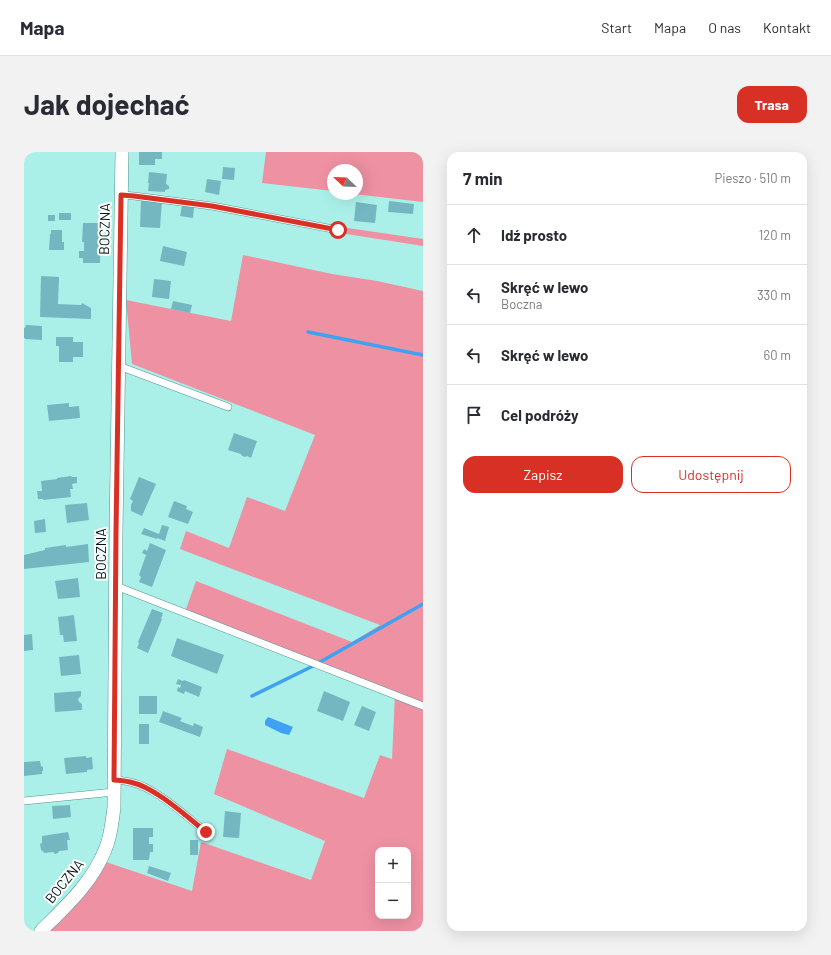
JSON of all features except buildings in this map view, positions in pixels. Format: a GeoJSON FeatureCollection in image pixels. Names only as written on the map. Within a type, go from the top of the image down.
{"type":"FeatureCollection","features":[{"type":"Feature","properties":{"kind":"street","name":"BOCZNA"},"geometry":{"type":"LineString","coordinates":[[41,931],[82,888],[98,864],[109,840],[114,808],[118,366],[122,152]]}},
{"type":"Feature","properties":{"kind":"lane"},"geometry":{"type":"LineString","coordinates":[[121,195],[212,206],[338,230]]}},
{"type":"Feature","properties":{"kind":"lane"},"geometry":{"type":"LineString","coordinates":[[118,366],[228,407]]}},
{"type":"Feature","properties":{"kind":"lane"},"geometry":{"type":"LineString","coordinates":[[116,586],[423,706]]}},
{"type":"Feature","properties":{"kind":"lane"},"geometry":{"type":"LineString","coordinates":[[24,800],[131,782],[166,800],[206,832]]}},
{"type":"Feature","properties":{"kind":"shaded area"},"geometry":{"type":"Polygon","coordinates":[[[266,152],[423,152],[423,202],[363,195],[363,164],[327,164],[327,190],[262,183],[266,152]]]}},
{"type":"Feature","properties":{"kind":"shaded area"},"geometry":{"type":"Polygon","coordinates":[[[341,227],[423,239],[423,246],[340,233],[341,227]]]}},
{"type":"Feature","properties":{"kind":"shaded area"},"geometry":{"type":"Polygon","coordinates":[[[243,255],[423,291],[423,931],[49,931],[77,904],[92,886],[106,862],[192,891],[201,842],[311,880],[325,841],[214,794],[227,749],[364,798],[380,755],[392,759],[395,694],[185,612],[196,581],[352,642],[380,625],[180,549],[186,531],[229,548],[247,497],[285,511],[315,435],[132,364],[126,300],[231,321],[243,255]]]}},
{"type":"Feature","properties":{"kind":"water"},"geometry":{"type":"Polygon","coordinates":[[[268,717],[293,727],[289,735],[281,733],[265,725],[265,721],[268,717]]]}},
{"type":"Feature","properties":{"kind":"waterway"},"geometry":{"type":"LineString","coordinates":[[308,332],[423,355]]}},
{"type":"Feature","properties":{"kind":"waterway"},"geometry":{"type":"LineString","coordinates":[[252,696],[313,666],[423,604]]}},
{"type":"Feature","properties":{"kind":"route"},"geometry":{"type":"LineString","coordinates":[[206,832],[166,800],[145,788],[131,782],[114,780],[121,195],[212,206],[338,230]]}}]}
